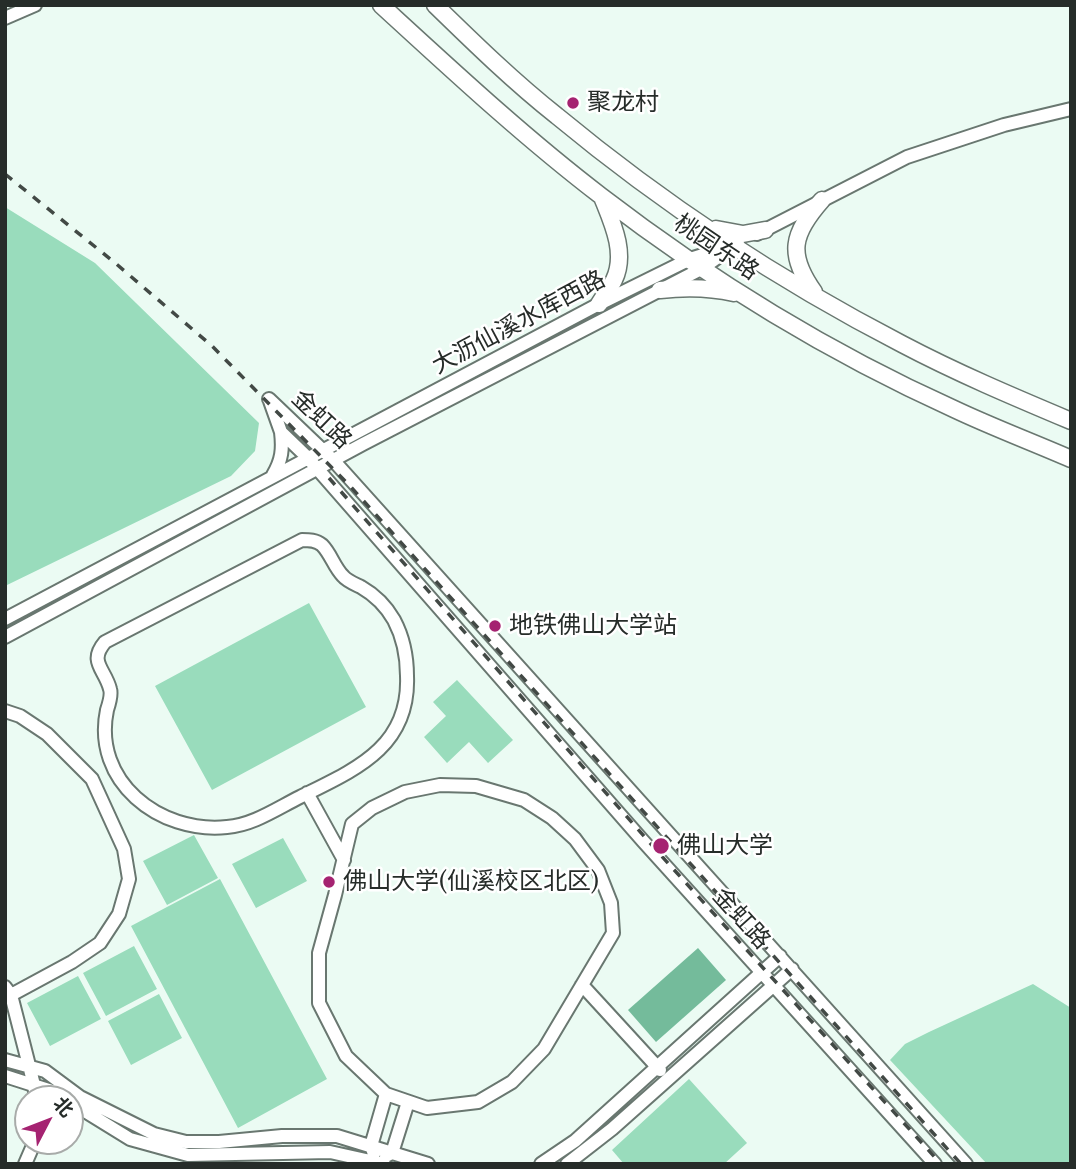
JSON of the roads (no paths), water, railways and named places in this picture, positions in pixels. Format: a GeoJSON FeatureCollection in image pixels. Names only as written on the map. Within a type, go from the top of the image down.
{"type":"FeatureCollection","features":[{"type":"Feature","properties":{"kind":"main road","name":"桃园东路"},"geometry":{"type":"LineString","coordinates":[[381,5],[531,141],[602,197],[696,263],[818,339],[953,409],[1071,459]]}},
{"type":"Feature","properties":{"kind":"main road","name":"桃园东路"},"geometry":{"type":"LineString","coordinates":[[435,5],[556,116],[734,246],[900,344],[968,377],[1071,421]]}},
{"type":"Feature","properties":{"kind":"main road"},"geometry":{"type":"LineString","coordinates":[[599,304],[615,277],[619,249],[614,224],[602,197]]}},
{"type":"Feature","properties":{"kind":"main road"},"geometry":{"type":"LineString","coordinates":[[817,297],[801,274],[796,255],[798,235],[806,218],[822,200]]}},
{"type":"Feature","properties":{"kind":"main road"},"geometry":{"type":"LineString","coordinates":[[701,223],[721,232],[743,234],[765,230]]}},
{"type":"Feature","properties":{"kind":"main road"},"geometry":{"type":"LineString","coordinates":[[660,290],[713,288],[746,295]]}},
{"type":"Feature","properties":{"kind":"street"},"geometry":{"type":"LineString","coordinates":[[5,18],[36,5]]}},
{"type":"Feature","properties":{"kind":"street","name":"大沥仙溪水库西路"},"geometry":{"type":"LineString","coordinates":[[5,619],[599,304],[734,246],[907,157],[1004,125],[1071,109]]}},
{"type":"Feature","properties":{"kind":"street"},"geometry":{"type":"LineString","coordinates":[[5,637],[363,444],[660,290],[696,263]]}},
{"type":"Feature","properties":{"kind":"street","name":"金虹路"},"geometry":{"type":"LineString","coordinates":[[935,1164],[761,973],[307,457],[281,432],[269,400],[334,461],[966,1164]]}},
{"type":"Feature","properties":{"kind":"street"},"geometry":{"type":"LineString","coordinates":[[301,428],[333,438],[355,432]]}},
{"type":"Feature","properties":{"kind":"street"},"geometry":{"type":"LineString","coordinates":[[271,477],[281,462],[281,432]]}},
{"type":"Feature","properties":{"kind":"street"},"geometry":{"type":"LineString","coordinates":[[354,483],[352,468],[363,444]]}},
{"type":"Feature","properties":{"kind":"street"},"geometry":{"type":"LineString","coordinates":[[302,540],[313,540],[322,545],[344,577],[373,594],[395,621],[405,648],[408,699],[398,722],[381,749],[355,769],[307,793],[246,824],[225,828],[198,827],[169,819],[149,809],[127,790],[107,754],[103,729],[111,691],[97,661],[99,649],[105,642],[302,540]]}},
{"type":"Feature","properties":{"kind":"street"},"geometry":{"type":"LineString","coordinates":[[5,711],[20,716],[47,734],[92,779],[124,849],[129,879],[119,914],[100,943],[72,962],[8,991],[33,1085]]}},
{"type":"Feature","properties":{"kind":"street"},"geometry":{"type":"LineString","coordinates":[[92,779],[112,765]]}},
{"type":"Feature","properties":{"kind":"street"},"geometry":{"type":"LineString","coordinates":[[440,785],[476,786],[524,800],[552,818],[575,839],[598,870],[611,903],[613,933],[582,985],[544,1049],[512,1083],[478,1102],[427,1108],[386,1094],[346,1056],[319,1003],[319,953],[352,824],[372,808],[405,792],[440,785]]}},
{"type":"Feature","properties":{"kind":"street"},"geometry":{"type":"LineString","coordinates":[[307,793],[344,860]]}},
{"type":"Feature","properties":{"kind":"street"},"geometry":{"type":"LineString","coordinates":[[541,1164],[575,1141],[780,956]]}},
{"type":"Feature","properties":{"kind":"street"},"geometry":{"type":"LineString","coordinates":[[567,1164],[612,1129],[792,969]]}},
{"type":"Feature","properties":{"kind":"street"},"geometry":{"type":"LineString","coordinates":[[582,985],[668,1079]]}},
{"type":"Feature","properties":{"kind":"street"},"geometry":{"type":"LineString","coordinates":[[5,1060],[46,1071],[80,1097],[154,1134],[186,1142],[282,1136],[337,1136],[371,1146],[384,1159]]}},
{"type":"Feature","properties":{"kind":"street"},"geometry":{"type":"LineString","coordinates":[[5,1076],[22,1085]]}},
{"type":"Feature","properties":{"kind":"street"},"geometry":{"type":"LineString","coordinates":[[371,1146],[386,1094]]}},
{"type":"Feature","properties":{"kind":"street"},"geometry":{"type":"LineString","coordinates":[[384,1159],[408,1102]]}},
{"type":"Feature","properties":{"kind":"street"},"geometry":{"type":"LineString","coordinates":[[84,1110],[131,1139],[188,1155],[330,1153],[428,1164]]}},
{"type":"Feature","properties":{"kind":"railway"},"geometry":{"type":"LineString","coordinates":[[5,174],[212,346],[351,487],[961,1164]]}},
{"type":"Feature","properties":{"kind":"railway"},"geometry":{"type":"LineString","coordinates":[[329,478],[657,851],[941,1164]]}},
{"type":"Feature","properties":{"kind":"place","name":"聚龙村"},"geometry":{"type":"Point","coordinates":[573,103]}},
{"type":"Feature","properties":{"kind":"place","name":"地铁佛山大学站"},"geometry":{"type":"Point","coordinates":[495,626]}},
{"type":"Feature","properties":{"kind":"place","name":"佛山大学"},"geometry":{"type":"Point","coordinates":[661,846]}},
{"type":"Feature","properties":{"kind":"place","name":"佛山大学(仙溪校区北区)"},"geometry":{"type":"Point","coordinates":[329,882]}}]}
